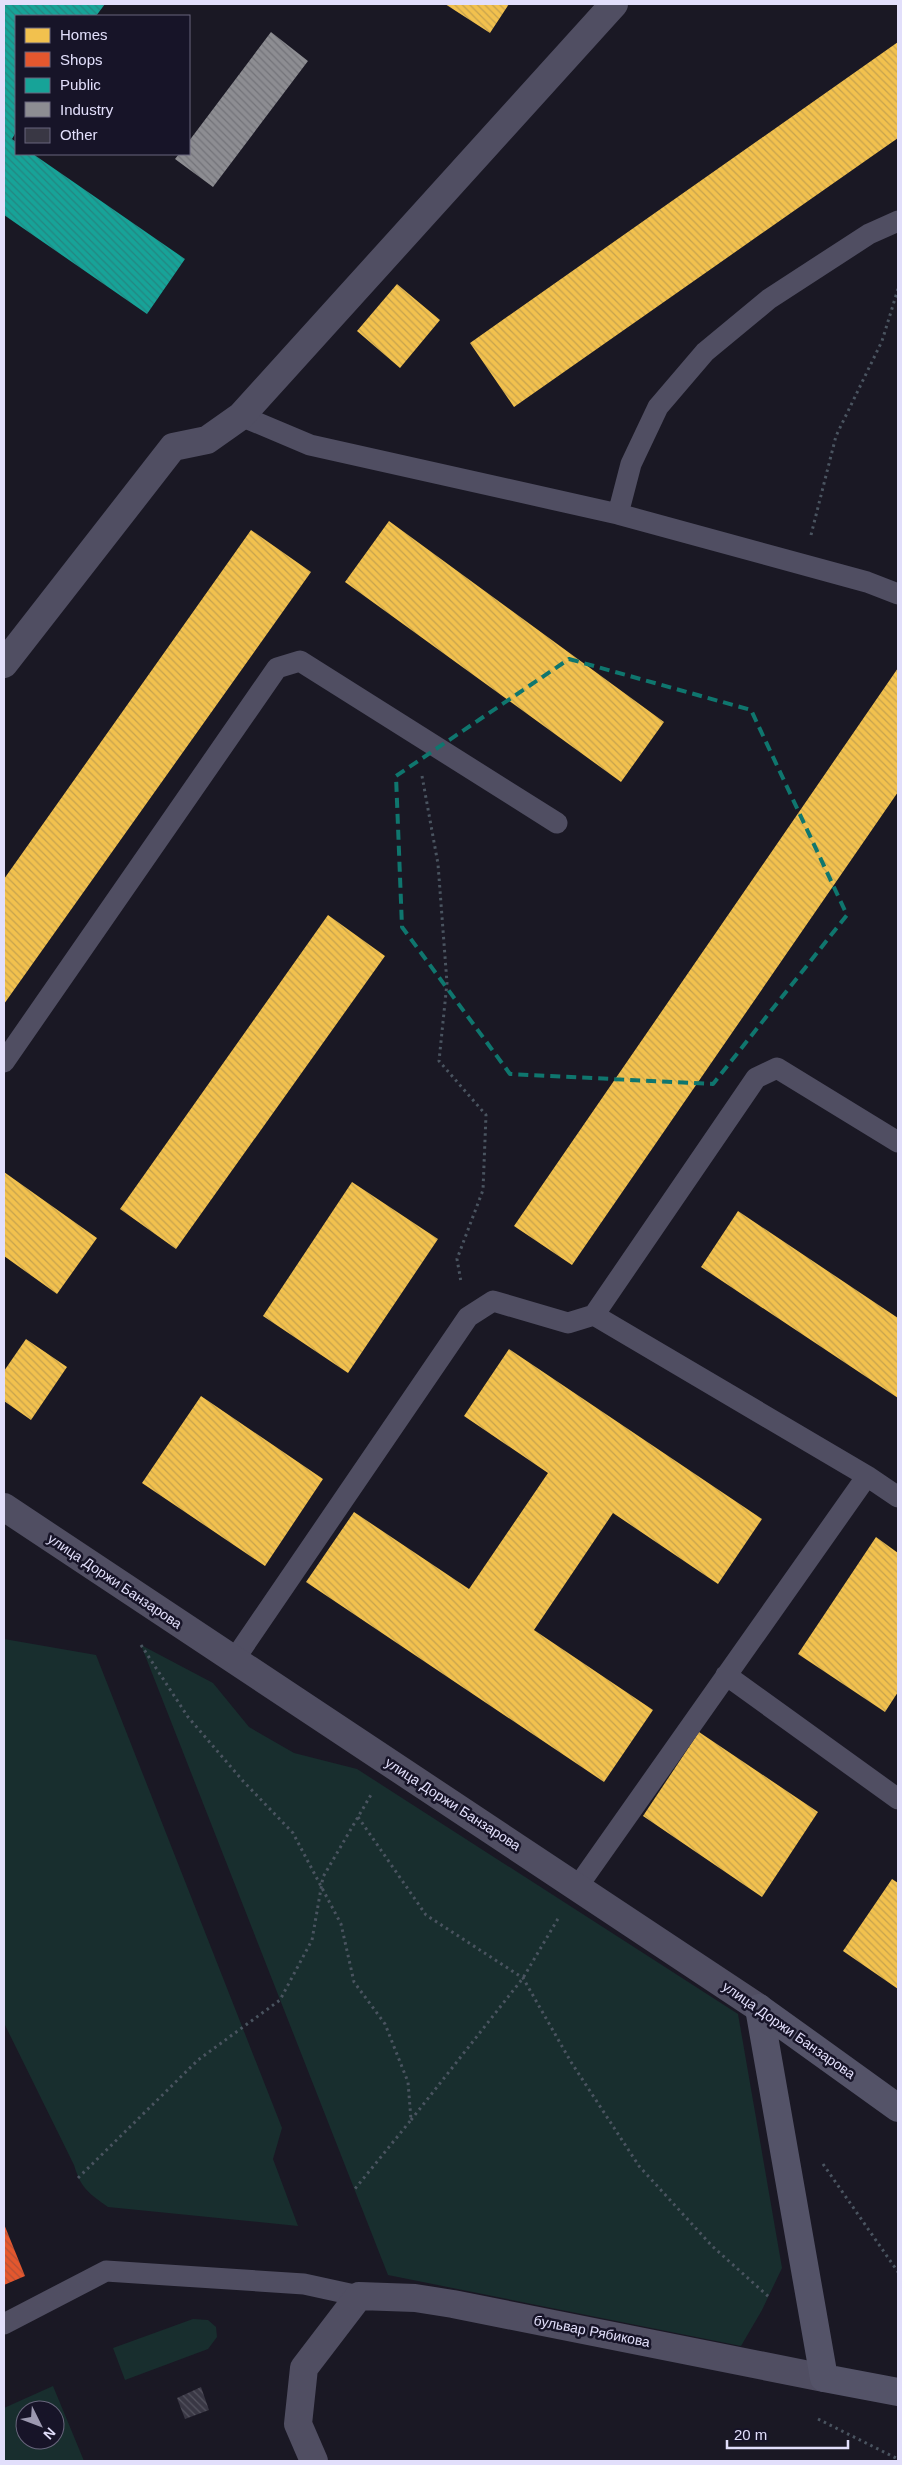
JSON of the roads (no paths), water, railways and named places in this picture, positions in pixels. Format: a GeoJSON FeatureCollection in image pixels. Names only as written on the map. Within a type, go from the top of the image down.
{"type":"FeatureCollection","features":[{"type":"Feature","properties":{"kind":"street"},"geometry":{"type":"LineString","coordinates":[[4,664],[173,447],[207,440],[241,416],[614,4]]}},
{"type":"Feature","properties":{"kind":"street","name":"улица Доржи Банзарова"},"geometry":{"type":"LineString","coordinates":[[4,1507],[578,1886],[759,2008],[898,2108]]}},
{"type":"Feature","properties":{"kind":"street"},"geometry":{"type":"LineString","coordinates":[[759,2008],[824,2378]]}},
{"type":"Feature","properties":{"kind":"street"},"geometry":{"type":"LineString","coordinates":[[314,2461],[298,2424],[304,2368],[359,2296]]}},
{"type":"Feature","properties":{"kind":"street","name":"бульвар Рябикова"},"geometry":{"type":"LineString","coordinates":[[359,2296],[415,2298],[453,2304],[898,2392]]}},
{"type":"Feature","properties":{"kind":"lane"},"geometry":{"type":"LineString","coordinates":[[618,514],[631,464],[658,407],[705,352],[769,299],[869,234],[898,221]]}},
{"type":"Feature","properties":{"kind":"lane"},"geometry":{"type":"LineString","coordinates":[[241,416],[310,445],[618,514],[867,582],[898,594]]}},
{"type":"Feature","properties":{"kind":"lane"},"geometry":{"type":"LineString","coordinates":[[4,1062],[277,668],[300,661],[556,823]]}},
{"type":"Feature","properties":{"kind":"lane"},"geometry":{"type":"LineString","coordinates":[[234,1660],[468,1317],[493,1300],[568,1323],[594,1315],[756,1078],[777,1068],[898,1142]]}},
{"type":"Feature","properties":{"kind":"lane"},"geometry":{"type":"LineString","coordinates":[[594,1315],[867,1476],[898,1497]]}},
{"type":"Feature","properties":{"kind":"lane"},"geometry":{"type":"LineString","coordinates":[[578,1886],[867,1476]]}},
{"type":"Feature","properties":{"kind":"lane"},"geometry":{"type":"LineString","coordinates":[[726,1675],[898,1799]]}},
{"type":"Feature","properties":{"kind":"lane"},"geometry":{"type":"LineString","coordinates":[[4,2324],[106,2270],[304,2284],[359,2296]]}}]}
